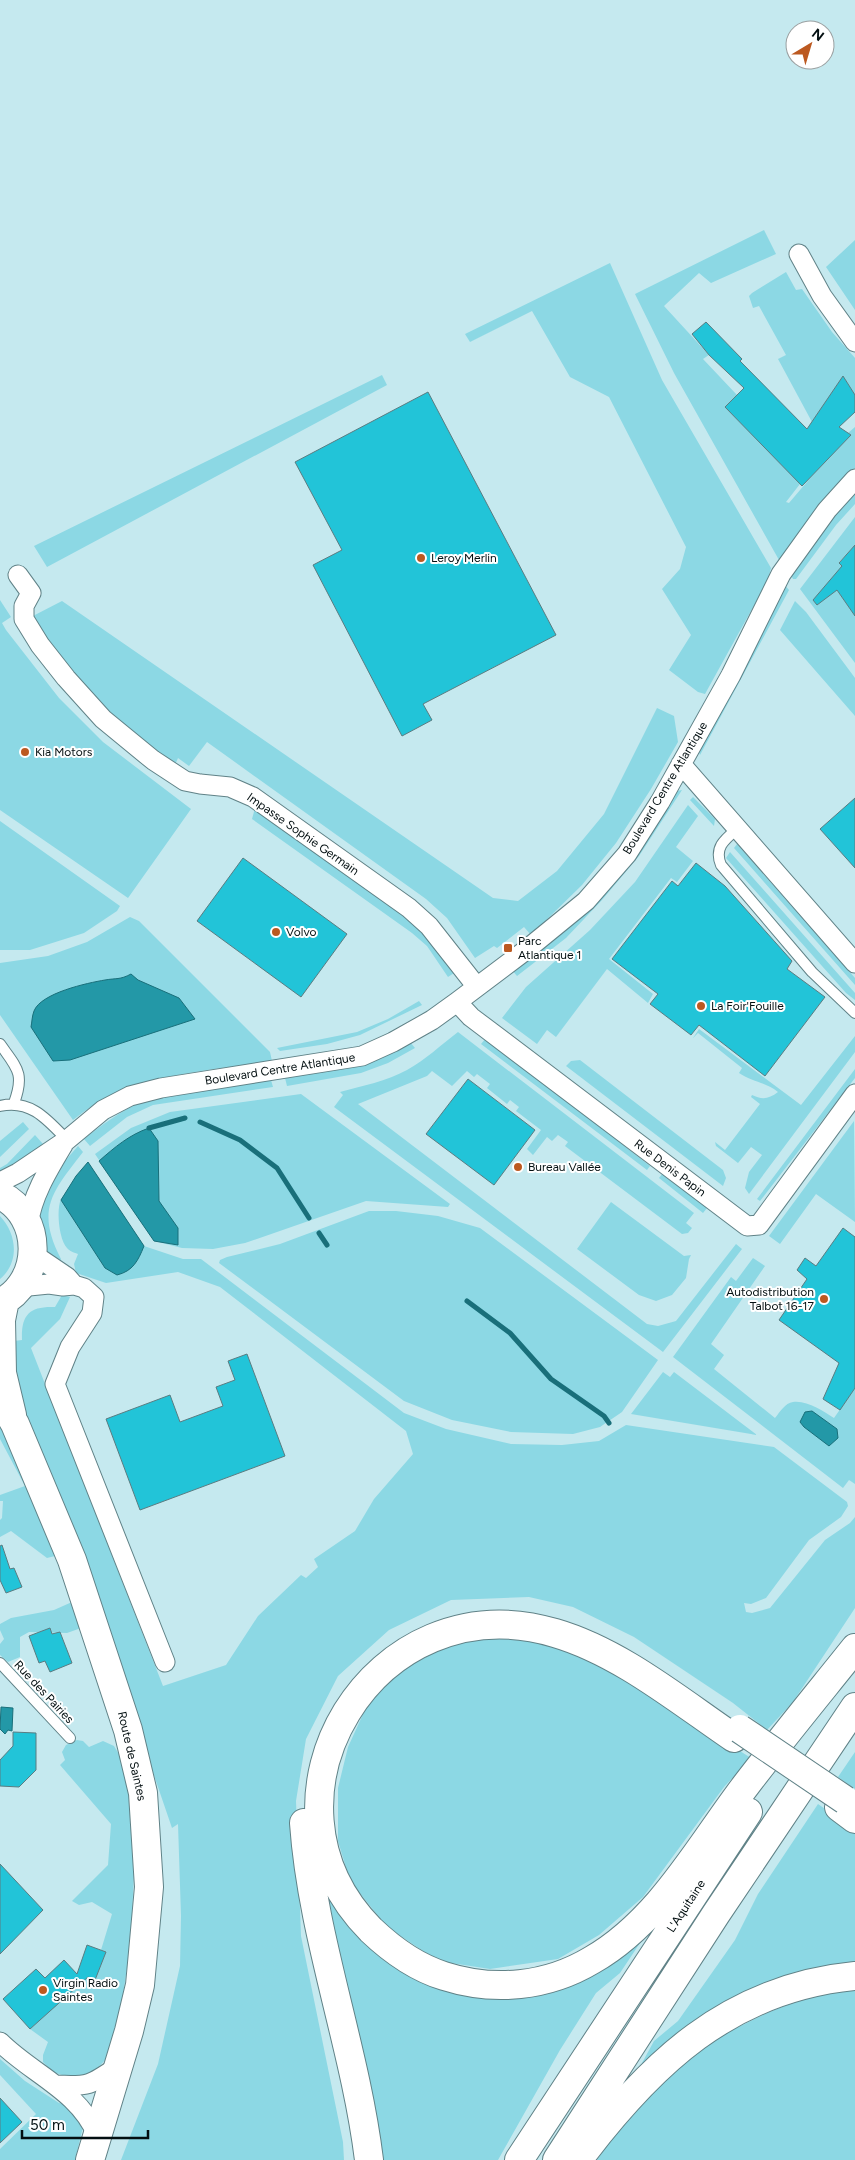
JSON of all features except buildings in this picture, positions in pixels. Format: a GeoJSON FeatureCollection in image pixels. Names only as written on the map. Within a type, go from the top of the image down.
{"type":"FeatureCollection","features":[{"type":"Feature","properties":{"kind":"main road"},"geometry":{"type":"LineString","coordinates":[[0,1195],[19,1210],[28,1225],[33,1254],[26,1277],[8,1297],[1,1320],[2,1373],[15,1424]]}},
{"type":"Feature","properties":{"kind":"main road"},"geometry":{"type":"LineString","coordinates":[[0,1398],[15,1424]]}},
{"type":"Feature","properties":{"kind":"main road","name":"Route de Saintes"},"geometry":{"type":"LineString","coordinates":[[15,1424],[72,1560],[128,1730],[143,1793],[149,1887],[140,1985],[129,2031],[93,2148]]}},
{"type":"Feature","properties":{"kind":"main road"},"geometry":{"type":"LineString","coordinates":[[369,2160],[354,2073],[314,1900],[306,1853],[304,1820],[307,1780],[322,1729],[330,1710],[352,1679],[378,1653],[423,1627],[454,1617],[489,1612],[525,1613],[561,1621],[615,1646],[737,1733],[848,1808]]}},
{"type":"Feature","properties":{"kind":"main road"},"geometry":{"type":"LineString","coordinates":[[737,1733],[622,1664],[574,1639],[524,1626],[483,1625],[448,1632],[420,1643],[387,1664],[357,1694],[341,1720],[334,1734],[321,1788],[322,1836],[327,1860],[334,1878],[361,1920],[396,1952],[434,1973],[473,1984],[497,1986],[523,1985],[566,1972],[589,1962],[607,1951],[632,1932],[646,1917],[672,1887],[746,1785],[855,1648]]}},
{"type":"Feature","properties":{"kind":"main road","name":"L'Aquitaine"},"geometry":{"type":"LineString","coordinates":[[519,2160],[855,1653]]}},
{"type":"Feature","properties":{"kind":"main road"},"geometry":{"type":"LineString","coordinates":[[557,2160],[711,1922],[855,1707]]}},
{"type":"Feature","properties":{"kind":"main road"},"geometry":{"type":"LineString","coordinates":[[578,2160],[606,2122],[637,2087],[684,2045],[709,2027],[761,2000],[784,1991],[815,1982],[855,1976]]}},
{"type":"Feature","properties":{"kind":"street"},"geometry":{"type":"LineString","coordinates":[[798,254],[822,296],[855,342]]}},
{"type":"Feature","properties":{"kind":"street","name":"Boulevard Centre Atlantique"},"geometry":{"type":"LineString","coordinates":[[0,1182],[18,1173],[67,1140],[103,1110],[130,1096],[161,1088],[362,1056],[418,1028],[457,1002],[526,950],[586,901],[627,854],[681,764],[731,675],[781,574],[827,510],[855,479]]}},
{"type":"Feature","properties":{"kind":"street","name":"Impasse Sophie Germain"},"geometry":{"type":"LineString","coordinates":[[18,575],[32,593],[24,606],[24,619],[40,645],[61,672],[103,719],[153,760],[185,781],[230,787],[253,797],[409,908],[429,926],[477,987]]}},
{"type":"Feature","properties":{"kind":"street"},"geometry":{"type":"LineString","coordinates":[[681,764],[855,963]]}},
{"type":"Feature","properties":{"kind":"street","name":"Rue Denis Papin"},"geometry":{"type":"LineString","coordinates":[[457,1002],[471,1017],[747,1226],[759,1225],[855,1094]]}},
{"type":"Feature","properties":{"kind":"street","name":"Boulevard Centre Atlantique"},"geometry":{"type":"LineString","coordinates":[[28,1225],[30,1209],[47,1171],[67,1140]]}},
{"type":"Feature","properties":{"kind":"street"},"geometry":{"type":"LineString","coordinates":[[33,1254],[67,1277],[74,1285]]}},
{"type":"Feature","properties":{"kind":"street"},"geometry":{"type":"LineString","coordinates":[[8,1297],[49,1284],[74,1285],[84,1288],[94,1297],[92,1313],[70,1347],[55,1384],[165,1662]]}},
{"type":"Feature","properties":{"kind":"street"},"geometry":{"type":"LineString","coordinates":[[0,2042],[10,2052],[57,2085],[91,2121],[93,2148]]}},
{"type":"Feature","properties":{"kind":"street"},"geometry":{"type":"LineString","coordinates":[[57,2085],[83,2086],[100,2079],[117,2067]]}},
{"type":"Feature","properties":{"kind":"lane"},"geometry":{"type":"LineString","coordinates":[[737,829],[718,848],[721,865],[812,972],[855,1013]]}},
{"type":"Feature","properties":{"kind":"lane"},"geometry":{"type":"LineString","coordinates":[[0,1044],[18,1070],[20,1086],[14,1103]]}},
{"type":"Feature","properties":{"kind":"lane"},"geometry":{"type":"LineString","coordinates":[[0,1106],[14,1103],[34,1110],[52,1124],[67,1140]]}},
{"type":"Feature","properties":{"kind":"lane","name":"Rue des Pairies"},"geometry":{"type":"LineString","coordinates":[[0,1663],[70,1738]]}},
{"type":"Feature","properties":{"kind":"shaded area"},"geometry":{"type":"Polygon","coordinates":[[[764,230],[776,254],[711,283],[699,273],[664,306],[709,355],[703,359],[737,395],[726,407],[800,484],[786,502],[789,503],[817,470],[851,435],[848,433],[855,427],[855,468],[833,488],[779,560],[674,373],[635,294],[764,230]]]}},
{"type":"Feature","properties":{"kind":"shaded area"},"geometry":{"type":"Polygon","coordinates":[[[855,240],[855,310],[826,267],[855,240]]]}},
{"type":"Feature","properties":{"kind":"shaded area"},"geometry":{"type":"Polygon","coordinates":[[[610,263],[662,380],[771,568],[768,580],[705,694],[698,692],[669,670],[691,635],[662,589],[680,569],[686,547],[609,397],[570,377],[532,311],[470,342],[465,334],[610,263]]]}},
{"type":"Feature","properties":{"kind":"shaded area"},"geometry":{"type":"Polygon","coordinates":[[[786,272],[796,290],[802,289],[832,332],[855,358],[855,395],[843,376],[812,422],[778,359],[786,355],[759,306],[753,308],[749,296],[786,272]]]}},
{"type":"Feature","properties":{"kind":"shaded area"},"geometry":{"type":"Polygon","coordinates":[[[382,375],[387,385],[47,567],[34,546],[382,375]]]}},
{"type":"Feature","properties":{"kind":"shaded area"},"geometry":{"type":"Polygon","coordinates":[[[855,490],[855,504],[836,525],[796,579],[793,579],[790,573],[816,534],[855,490]]]}},
{"type":"Feature","properties":{"kind":"shaded area"},"geometry":{"type":"Polygon","coordinates":[[[855,517],[855,545],[839,562],[842,567],[830,580],[855,616],[855,663],[800,589],[855,517]]]}},
{"type":"Feature","properties":{"kind":"shaded area"},"geometry":{"type":"Polygon","coordinates":[[[784,584],[789,590],[700,755],[697,746],[784,584]]]}},
{"type":"Feature","properties":{"kind":"shaded area"},"geometry":{"type":"Polygon","coordinates":[[[0,600],[11,617],[2,623],[6,630],[59,698],[103,742],[191,809],[128,898],[0,810],[0,600]]]}},
{"type":"Feature","properties":{"kind":"shaded area"},"geometry":{"type":"Polygon","coordinates":[[[62,601],[493,898],[518,901],[557,871],[604,814],[657,708],[674,716],[678,742],[651,789],[616,843],[582,885],[531,935],[524,927],[497,948],[494,946],[475,958],[447,918],[426,899],[207,742],[189,766],[178,758],[175,765],[121,724],[71,672],[31,617],[62,601]]]}},
{"type":"Feature","properties":{"kind":"shaded area"},"geometry":{"type":"Polygon","coordinates":[[[795,601],[806,612],[855,678],[855,716],[780,630],[795,601]]]}},
{"type":"Feature","properties":{"kind":"shaded area"},"geometry":{"type":"Polygon","coordinates":[[[682,790],[639,856],[602,900],[566,938],[517,976],[512,970],[672,792],[682,790]]]}},
{"type":"Feature","properties":{"kind":"shaded area"},"geometry":{"type":"Polygon","coordinates":[[[693,797],[715,819],[714,826],[690,800],[693,797]]]}},
{"type":"Feature","properties":{"kind":"shaded area"},"geometry":{"type":"Polygon","coordinates":[[[688,805],[698,816],[676,847],[693,861],[677,882],[671,878],[609,959],[653,994],[648,1003],[607,969],[556,1037],[547,1030],[537,1044],[502,1018],[526,987],[590,930],[635,882],[688,805]]]}},
{"type":"Feature","properties":{"kind":"shaded area"},"geometry":{"type":"Polygon","coordinates":[[[255,808],[416,923],[439,950],[454,973],[448,977],[427,946],[412,933],[252,819],[255,808]]]}},
{"type":"Feature","properties":{"kind":"shaded area"},"geometry":{"type":"Polygon","coordinates":[[[0,821],[120,906],[117,911],[84,933],[30,950],[0,950],[0,821]]]}},
{"type":"Feature","properties":{"kind":"shaded area"},"geometry":{"type":"Polygon","coordinates":[[[737,844],[855,978],[855,985],[734,848],[737,844]]]}},
{"type":"Feature","properties":{"kind":"shaded area"},"geometry":{"type":"Polygon","coordinates":[[[730,852],[855,993],[855,1000],[846,993],[726,858],[730,852]]]}},
{"type":"Feature","properties":{"kind":"shaded area"},"geometry":{"type":"Polygon","coordinates":[[[130,917],[139,921],[270,1052],[272,1061],[193,1072],[142,1084],[118,1092],[95,1104],[73,1120],[0,1015],[0,963],[48,956],[87,942],[130,917]]]}},
{"type":"Feature","properties":{"kind":"shaded area"},"geometry":{"type":"Polygon","coordinates":[[[131,974],[138,980],[179,998],[195,1019],[70,1060],[53,1061],[31,1027],[33,1013],[38,1005],[55,994],[76,986],[121,978],[131,974]]]}},
{"type":"Feature","properties":{"kind":"shaded area"},"geometry":{"type":"Polygon","coordinates":[[[419,1001],[422,1005],[360,1035],[327,1044],[280,1051],[277,1048],[357,1032],[388,1019],[419,1001]]]}},
{"type":"Feature","properties":{"kind":"shaded area"},"geometry":{"type":"Polygon","coordinates":[[[699,1029],[801,1105],[855,1036],[855,1052],[749,1194],[745,1188],[749,1172],[762,1155],[751,1147],[738,1163],[716,1146],[715,1142],[725,1150],[760,1104],[751,1097],[752,1095],[765,1098],[778,1092],[739,1073],[742,1068],[698,1033],[693,1038],[699,1029]]]}},
{"type":"Feature","properties":{"kind":"shaded area"},"geometry":{"type":"Polygon","coordinates":[[[458,1032],[694,1213],[686,1223],[692,1228],[688,1233],[682,1234],[565,1146],[568,1142],[558,1135],[552,1141],[547,1137],[533,1155],[527,1149],[541,1130],[516,1111],[519,1107],[510,1100],[507,1104],[487,1088],[490,1084],[477,1074],[474,1077],[467,1071],[452,1086],[432,1071],[427,1076],[358,1104],[647,1324],[658,1326],[676,1321],[736,1244],[742,1249],[663,1352],[334,1107],[343,1095],[340,1092],[383,1080],[407,1070],[427,1057],[458,1032]]]}},
{"type":"Feature","properties":{"kind":"shaded area"},"geometry":{"type":"Polygon","coordinates":[[[486,1038],[650,1166],[647,1170],[481,1044],[486,1038]]]}},
{"type":"Feature","properties":{"kind":"shaded area"},"geometry":{"type":"Polygon","coordinates":[[[410,1042],[415,1048],[388,1063],[361,1073],[287,1086],[285,1078],[361,1065],[410,1042]]]}},
{"type":"Feature","properties":{"kind":"shaded area"},"geometry":{"type":"Polygon","coordinates":[[[580,1060],[723,1170],[726,1178],[723,1186],[566,1066],[571,1061],[580,1060]]]}},
{"type":"Feature","properties":{"kind":"shaded area"},"geometry":{"type":"Polygon","coordinates":[[[855,1069],[855,1078],[760,1201],[757,1199],[855,1069]]]}},
{"type":"Feature","properties":{"kind":"shaded area"},"geometry":{"type":"Polygon","coordinates":[[[271,1080],[273,1087],[153,1105],[127,1117],[90,1146],[84,1139],[124,1110],[154,1097],[187,1089],[271,1080]]]}},
{"type":"Feature","properties":{"kind":"shaded area"},"geometry":{"type":"Polygon","coordinates":[[[301,1094],[450,1204],[448,1207],[366,1201],[245,1243],[213,1249],[182,1248],[154,1241],[95,1154],[131,1128],[170,1112],[301,1094]]]}},
{"type":"Feature","properties":{"kind":"shaded area"},"geometry":{"type":"Polygon","coordinates":[[[854,1121],[855,1222],[816,1194],[780,1244],[769,1236],[854,1121]]]}},
{"type":"Feature","properties":{"kind":"shaded area"},"geometry":{"type":"Polygon","coordinates":[[[23,1122],[29,1129],[0,1157],[0,1141],[23,1122]]]}},
{"type":"Feature","properties":{"kind":"shaded area"},"geometry":{"type":"Polygon","coordinates":[[[149,1128],[158,1141],[159,1201],[178,1228],[178,1245],[154,1241],[99,1161],[129,1138],[149,1128]]]}},
{"type":"Feature","properties":{"kind":"shaded area"},"geometry":{"type":"Polygon","coordinates":[[[35,1135],[43,1144],[19,1166],[0,1175],[0,1168],[7,1164],[35,1135]]]}},
{"type":"Feature","properties":{"kind":"shaded area"},"geometry":{"type":"Polygon","coordinates":[[[78,1146],[83,1152],[56,1190],[51,1201],[49,1213],[49,1227],[53,1242],[61,1259],[60,1262],[48,1254],[43,1245],[38,1206],[57,1170],[78,1146]]]}},
{"type":"Feature","properties":{"kind":"shaded area"},"geometry":{"type":"Polygon","coordinates":[[[88,1162],[144,1246],[183,1259],[201,1259],[404,1413],[446,1429],[511,1444],[562,1445],[599,1441],[626,1425],[774,1447],[847,1502],[848,1506],[841,1517],[809,1540],[766,1598],[751,1604],[744,1603],[746,1612],[752,1613],[770,1608],[825,1540],[850,1523],[855,1517],[855,1608],[793,1702],[767,1730],[733,1703],[634,1637],[573,1607],[529,1597],[451,1600],[389,1630],[338,1676],[306,1739],[296,1801],[301,1936],[343,2142],[344,2160],[121,2160],[158,2064],[180,1966],[181,1916],[178,1824],[172,1828],[53,1480],[25,1422],[5,1342],[22,1340],[25,1318],[33,1310],[55,1307],[62,1295],[70,1297],[60,1319],[31,1348],[163,1686],[226,1665],[258,1616],[301,1575],[306,1578],[318,1567],[314,1559],[355,1531],[374,1499],[413,1454],[406,1431],[220,1287],[178,1272],[106,1283],[76,1273],[74,1264],[78,1254],[69,1250],[62,1239],[59,1204],[88,1162]]]}},
{"type":"Feature","properties":{"kind":"shaded area"},"geometry":{"type":"Polygon","coordinates":[[[88,1162],[144,1246],[134,1265],[127,1271],[117,1275],[105,1268],[61,1200],[76,1176],[88,1162]]]}},
{"type":"Feature","properties":{"kind":"shaded area"},"geometry":{"type":"Polygon","coordinates":[[[662,1174],[707,1208],[703,1213],[659,1178],[662,1174]]]}},
{"type":"Feature","properties":{"kind":"shaded area"},"geometry":{"type":"Polygon","coordinates":[[[611,1202],[684,1256],[691,1255],[686,1278],[672,1295],[656,1301],[639,1295],[577,1249],[611,1202]]]}},
{"type":"Feature","properties":{"kind":"shaded area"},"geometry":{"type":"Polygon","coordinates":[[[369,1211],[396,1211],[438,1216],[480,1228],[658,1360],[622,1412],[600,1427],[573,1434],[511,1432],[452,1420],[404,1401],[219,1263],[220,1260],[227,1257],[280,1244],[369,1211]]]}},
{"type":"Feature","properties":{"kind":"shaded area"},"geometry":{"type":"Polygon","coordinates":[[[0,1216],[10,1231],[14,1248],[11,1265],[0,1279],[0,1216]]]}},
{"type":"Feature","properties":{"kind":"shaded area"},"geometry":{"type":"Polygon","coordinates":[[[753,1258],[765,1266],[711,1344],[724,1355],[714,1369],[775,1418],[788,1404],[798,1402],[815,1407],[834,1418],[855,1388],[855,1484],[849,1480],[843,1488],[673,1357],[731,1277],[736,1281],[753,1258]]]}},
{"type":"Feature","properties":{"kind":"shaded area"},"geometry":{"type":"Polygon","coordinates":[[[663,1372],[670,1377],[674,1372],[757,1435],[631,1414],[663,1372]]]}},
{"type":"Feature","properties":{"kind":"shaded area"},"geometry":{"type":"Polygon","coordinates":[[[812,1411],[837,1429],[838,1438],[829,1446],[800,1422],[805,1412],[812,1411]]]}},
{"type":"Feature","properties":{"kind":"shaded area"},"geometry":{"type":"Polygon","coordinates":[[[0,1412],[53,1544],[55,1556],[47,1558],[11,1531],[0,1537],[3,1501],[0,1501],[0,1495],[25,1486],[0,1439],[0,1412]]]}},
{"type":"Feature","properties":{"kind":"shaded area"},"geometry":{"type":"Polygon","coordinates":[[[72,1602],[81,1628],[67,1633],[29,1632],[20,1637],[20,1657],[8,1662],[0,1655],[0,1644],[4,1639],[0,1630],[0,1624],[11,1618],[54,1610],[72,1602]]]}},
{"type":"Feature","properties":{"kind":"shaded area"},"geometry":{"type":"Polygon","coordinates":[[[489,1638],[545,1642],[610,1669],[751,1758],[724,1787],[643,1897],[599,1935],[558,1959],[490,1969],[438,1961],[387,1927],[350,1881],[338,1841],[338,1788],[348,1747],[364,1712],[379,1687],[438,1647],[489,1638]]]}},
{"type":"Feature","properties":{"kind":"shaded area"},"geometry":{"type":"Polygon","coordinates":[[[1,1707],[13,1708],[12,1731],[8,1730],[5,1734],[0,1729],[1,1707]]]}},
{"type":"Feature","properties":{"kind":"shaded area"},"geometry":{"type":"Polygon","coordinates":[[[77,1740],[83,1741],[89,1747],[103,1741],[114,1746],[128,1769],[134,1871],[131,1940],[123,1995],[108,2057],[91,2075],[71,2078],[53,2072],[43,2062],[43,2055],[48,2042],[30,2029],[87,1977],[95,1980],[106,1952],[101,1950],[112,1914],[92,1902],[79,1905],[72,1901],[108,1865],[111,1824],[60,1765],[65,1760],[62,1752],[66,1745],[77,1740]]]}},
{"type":"Feature","properties":{"kind":"shaded area"},"geometry":{"type":"Polygon","coordinates":[[[855,1752],[855,1789],[838,1777],[855,1752]]]}},
{"type":"Feature","properties":{"kind":"shaded area"},"geometry":{"type":"Polygon","coordinates":[[[818,1804],[855,1830],[855,1970],[840,1971],[647,2070],[642,2063],[654,2041],[678,2021],[735,1940],[758,1894],[818,1804]]]}},
{"type":"Feature","properties":{"kind":"shaded area"},"geometry":{"type":"Polygon","coordinates":[[[323,1884],[349,1919],[490,1996],[644,1937],[620,1973],[596,1993],[560,2050],[498,2160],[378,2160],[369,2079],[323,1884]]]}},
{"type":"Feature","properties":{"kind":"shaded area"},"geometry":{"type":"Polygon","coordinates":[[[855,1988],[855,2160],[597,2160],[615,2133],[669,2075],[710,2041],[767,2013],[818,1993],[855,1988]]]}},
{"type":"Feature","properties":{"kind":"shaded area"},"geometry":{"type":"Polygon","coordinates":[[[0,2059],[25,2081],[59,2103],[65,2104],[84,2123],[75,2160],[0,2160],[0,2149],[36,2114],[0,2075],[0,2059]]]}},
{"type":"Feature","properties":{"kind":"waterway"},"geometry":{"type":"LineString","coordinates":[[149,1128],[185,1118]]}},
{"type":"Feature","properties":{"kind":"waterway"},"geometry":{"type":"LineString","coordinates":[[200,1122],[240,1140],[277,1168],[309,1218]]}},
{"type":"Feature","properties":{"kind":"waterway"},"geometry":{"type":"LineString","coordinates":[[319,1233],[327,1245]]}},
{"type":"Feature","properties":{"kind":"waterway"},"geometry":{"type":"LineString","coordinates":[[467,1301],[510,1333],[551,1379],[604,1416],[609,1423]]}},
{"type":"Feature","properties":{"kind":"place","name":"Leroy Merlin"},"geometry":{"type":"Point","coordinates":[421,558]}},
{"type":"Feature","properties":{"kind":"place","name":"Kia Motors"},"geometry":{"type":"Point","coordinates":[25,752]}},
{"type":"Feature","properties":{"kind":"place","name":"Volvo"},"geometry":{"type":"Point","coordinates":[276,932]}},
{"type":"Feature","properties":{"kind":"place","name":"Parc Atlantique 1"},"geometry":{"type":"Point","coordinates":[508,948]}},
{"type":"Feature","properties":{"kind":"place","name":"La Foir'Fouille"},"geometry":{"type":"Point","coordinates":[701,1006]}},
{"type":"Feature","properties":{"kind":"place","name":"Bureau Vallée"},"geometry":{"type":"Point","coordinates":[518,1167]}},
{"type":"Feature","properties":{"kind":"place","name":"Autodistribution Talbot 16-17"},"geometry":{"type":"Point","coordinates":[824,1299]}},
{"type":"Feature","properties":{"kind":"place","name":"Virgin Radio Saintes"},"geometry":{"type":"Point","coordinates":[43,1990]}}]}
